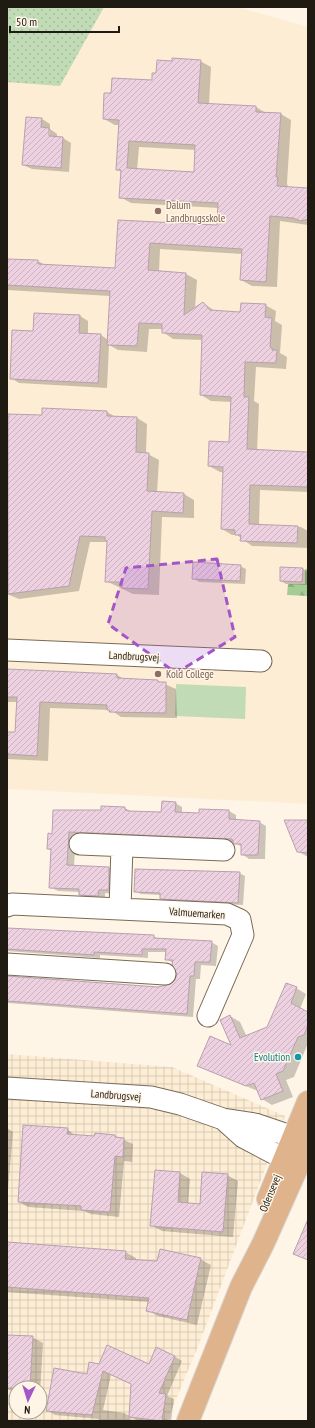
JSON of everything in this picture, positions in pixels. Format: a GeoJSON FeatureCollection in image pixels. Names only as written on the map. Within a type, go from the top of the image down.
{"type":"FeatureCollection","features":[{"type":"Feature","properties":{"kind":"main road","name":"Odensevej"},"geometry":{"type":"LineString","coordinates":[[188,1421],[241,1287],[263,1244],[291,1162],[303,1141],[308,1102]]}},
{"type":"Feature","properties":{"kind":"street","name":"Landbrugsvej"},"geometry":{"type":"LineString","coordinates":[[7,650],[261,662]]}},
{"type":"Feature","properties":{"kind":"street"},"geometry":{"type":"LineString","coordinates":[[80,844],[224,850]]}},
{"type":"Feature","properties":{"kind":"street"},"geometry":{"type":"LineString","coordinates":[[120,910],[122,846]]}},
{"type":"Feature","properties":{"kind":"street","name":"Valmuemarken"},"geometry":{"type":"LineString","coordinates":[[7,906],[12,904],[227,914],[240,920],[243,935],[208,1016]]}},
{"type":"Feature","properties":{"kind":"street"},"geometry":{"type":"LineString","coordinates":[[7,964],[165,974]]}},
{"type":"Feature","properties":{"kind":"street","name":"Landbrugsvej"},"geometry":{"type":"LineString","coordinates":[[7,1088],[151,1097],[180,1104],[223,1119],[255,1124],[303,1141]]}},
{"type":"Feature","properties":{"kind":"street","name":"Landbrugsvej"},"geometry":{"type":"LineString","coordinates":[[223,1119],[243,1136],[291,1162]]}},
{"type":"Feature","properties":{"kind":"highlighted area"},"geometry":{"type":"Polygon","coordinates":[[[217,559],[235,637],[176,673],[108,624],[126,568],[217,559]]]}},
{"type":"Feature","properties":{"kind":"shaded area"},"geometry":{"type":"Polygon","coordinates":[[[7,7],[238,7],[308,27],[308,804],[7,789],[7,7]]]}},
{"type":"Feature","properties":{"kind":"shaded area"},"geometry":{"type":"Polygon","coordinates":[[[7,1054],[172,1067],[285,1116],[199,1344],[167,1421],[7,1421],[7,1054]]]}},
{"type":"Feature","properties":{"kind":"green space"},"geometry":{"type":"Polygon","coordinates":[[[7,7],[104,7],[60,86],[7,82],[7,7]]]}},
{"type":"Feature","properties":{"kind":"green space"},"geometry":{"type":"Polygon","coordinates":[[[305,569],[308,569],[308,596],[287,595],[288,584],[305,584],[305,569]]]}},
{"type":"Feature","properties":{"kind":"green space"},"geometry":{"type":"Polygon","coordinates":[[[176,684],[246,687],[245,719],[175,716],[176,684]]]}},
{"type":"Feature","properties":{"kind":"building"},"geometry":{"type":"Polygon","coordinates":[[[172,58],[201,60],[198,103],[256,106],[256,112],[281,113],[276,177],[278,177],[277,186],[308,188],[308,219],[301,221],[293,218],[270,216],[266,282],[240,280],[242,249],[150,243],[148,270],[186,273],[184,315],[203,302],[210,310],[240,312],[241,303],[266,304],[265,317],[272,318],[270,347],[272,350],[277,350],[276,363],[245,362],[244,397],[249,397],[247,449],[308,452],[308,487],[250,485],[249,524],[298,526],[297,543],[240,541],[241,535],[235,535],[235,530],[221,529],[223,467],[208,466],[209,441],[229,442],[231,397],[200,395],[202,335],[162,333],[162,324],[139,323],[137,346],[107,345],[110,291],[7,285],[7,259],[38,260],[38,264],[115,268],[118,220],[217,225],[218,203],[119,198],[121,170],[116,170],[119,120],[103,119],[104,93],[111,93],[112,78],[152,80],[152,73],[156,73],[157,60],[172,61],[172,58]],[[129,141],[127,168],[194,172],[195,145],[129,141]]]}},
{"type":"Feature","properties":{"kind":"building"},"geometry":{"type":"Polygon","coordinates":[[[26,117],[42,118],[41,127],[49,128],[49,136],[63,137],[61,168],[22,165],[26,117]]]}},
{"type":"Feature","properties":{"kind":"building"},"geometry":{"type":"Polygon","coordinates":[[[34,313],[80,315],[79,333],[101,334],[98,383],[10,379],[12,330],[33,331],[34,313]]]}},
{"type":"Feature","properties":{"kind":"building"},"geometry":{"type":"Polygon","coordinates":[[[42,408],[107,411],[107,416],[137,417],[136,452],[149,453],[147,491],[184,493],[183,513],[152,511],[148,589],[122,588],[122,582],[105,582],[107,541],[105,540],[105,537],[80,536],[69,586],[8,594],[8,414],[42,415],[42,408]]]}},
{"type":"Feature","properties":{"kind":"building"},"geometry":{"type":"Polygon","coordinates":[[[193,562],[241,565],[240,581],[192,579],[193,562]]]}},
{"type":"Feature","properties":{"kind":"building"},"geometry":{"type":"Polygon","coordinates":[[[280,567],[303,568],[302,582],[280,581],[280,567]]]}},
{"type":"Feature","properties":{"kind":"building"},"geometry":{"type":"Polygon","coordinates":[[[7,669],[117,674],[117,678],[158,680],[158,682],[166,682],[166,713],[109,712],[110,710],[107,710],[107,705],[40,702],[37,756],[7,754],[7,732],[15,732],[17,697],[7,697],[7,669]]]}},
{"type":"Feature","properties":{"kind":"building"},"geometry":{"type":"Polygon","coordinates":[[[162,801],[176,802],[175,812],[199,813],[199,809],[229,810],[229,819],[260,821],[258,855],[241,855],[241,844],[234,844],[232,839],[69,832],[67,865],[109,867],[109,890],[99,890],[98,896],[79,895],[79,889],[49,888],[51,849],[47,849],[48,833],[52,834],[53,810],[101,810],[101,806],[125,807],[125,810],[129,811],[161,812],[162,801]]]}},
{"type":"Feature","properties":{"kind":"building"},"geometry":{"type":"Polygon","coordinates":[[[284,820],[308,820],[308,853],[297,852],[284,820]]]}},
{"type":"Feature","properties":{"kind":"building"},"geometry":{"type":"Polygon","coordinates":[[[135,869],[240,872],[238,903],[160,899],[160,893],[134,892],[135,869]]]}},
{"type":"Feature","properties":{"kind":"building"},"geometry":{"type":"Polygon","coordinates":[[[7,928],[154,935],[154,938],[212,941],[210,962],[195,962],[194,976],[190,976],[187,1014],[7,1001],[7,976],[158,987],[171,984],[175,980],[177,974],[172,965],[173,960],[165,960],[166,949],[142,949],[142,955],[94,952],[94,955],[7,949],[7,928]]]}},
{"type":"Feature","properties":{"kind":"building"},"geometry":{"type":"Polygon","coordinates":[[[286,983],[297,987],[291,1003],[308,1012],[308,1025],[304,1035],[298,1037],[283,1071],[276,1074],[283,1091],[261,1100],[254,1083],[246,1086],[197,1066],[210,1036],[231,1045],[220,1020],[230,1015],[240,1038],[267,1027],[286,983]]]}},
{"type":"Feature","properties":{"kind":"building"},"geometry":{"type":"Polygon","coordinates":[[[23,1125],[68,1128],[67,1134],[94,1136],[95,1133],[115,1135],[115,1137],[124,1138],[123,1157],[115,1156],[110,1212],[81,1210],[81,1206],[18,1202],[23,1125]]]}},
{"type":"Feature","properties":{"kind":"building"},"geometry":{"type":"Polygon","coordinates":[[[155,1170],[180,1172],[178,1202],[200,1204],[202,1172],[228,1174],[223,1232],[150,1226],[155,1170]]]}},
{"type":"Feature","properties":{"kind":"building"},"geometry":{"type":"Polygon","coordinates":[[[308,1219],[308,1260],[293,1254],[308,1219]]]}},
{"type":"Feature","properties":{"kind":"building"},"geometry":{"type":"Polygon","coordinates":[[[7,1242],[126,1251],[125,1259],[157,1261],[160,1249],[201,1258],[187,1320],[146,1311],[149,1298],[7,1287],[7,1242]]]}},
{"type":"Feature","properties":{"kind":"building"},"geometry":{"type":"Polygon","coordinates":[[[7,1335],[33,1336],[30,1380],[8,1380],[7,1388],[7,1335]]]}},
{"type":"Feature","properties":{"kind":"building"},"geometry":{"type":"Polygon","coordinates":[[[107,1345],[149,1364],[156,1347],[175,1356],[159,1393],[166,1394],[162,1421],[129,1417],[131,1384],[103,1371],[92,1415],[48,1411],[48,1400],[54,1368],[87,1374],[89,1362],[99,1364],[107,1345]]]}},
{"type":"Feature","properties":{"kind":"place","name":"Dalum Landbrugsskole"},"geometry":{"type":"Point","coordinates":[158,211]}},
{"type":"Feature","properties":{"kind":"place","name":"Kold College"},"geometry":{"type":"Point","coordinates":[158,674]}},
{"type":"Feature","properties":{"kind":"place","name":"Evolution"},"geometry":{"type":"Point","coordinates":[298,1057]}}]}
